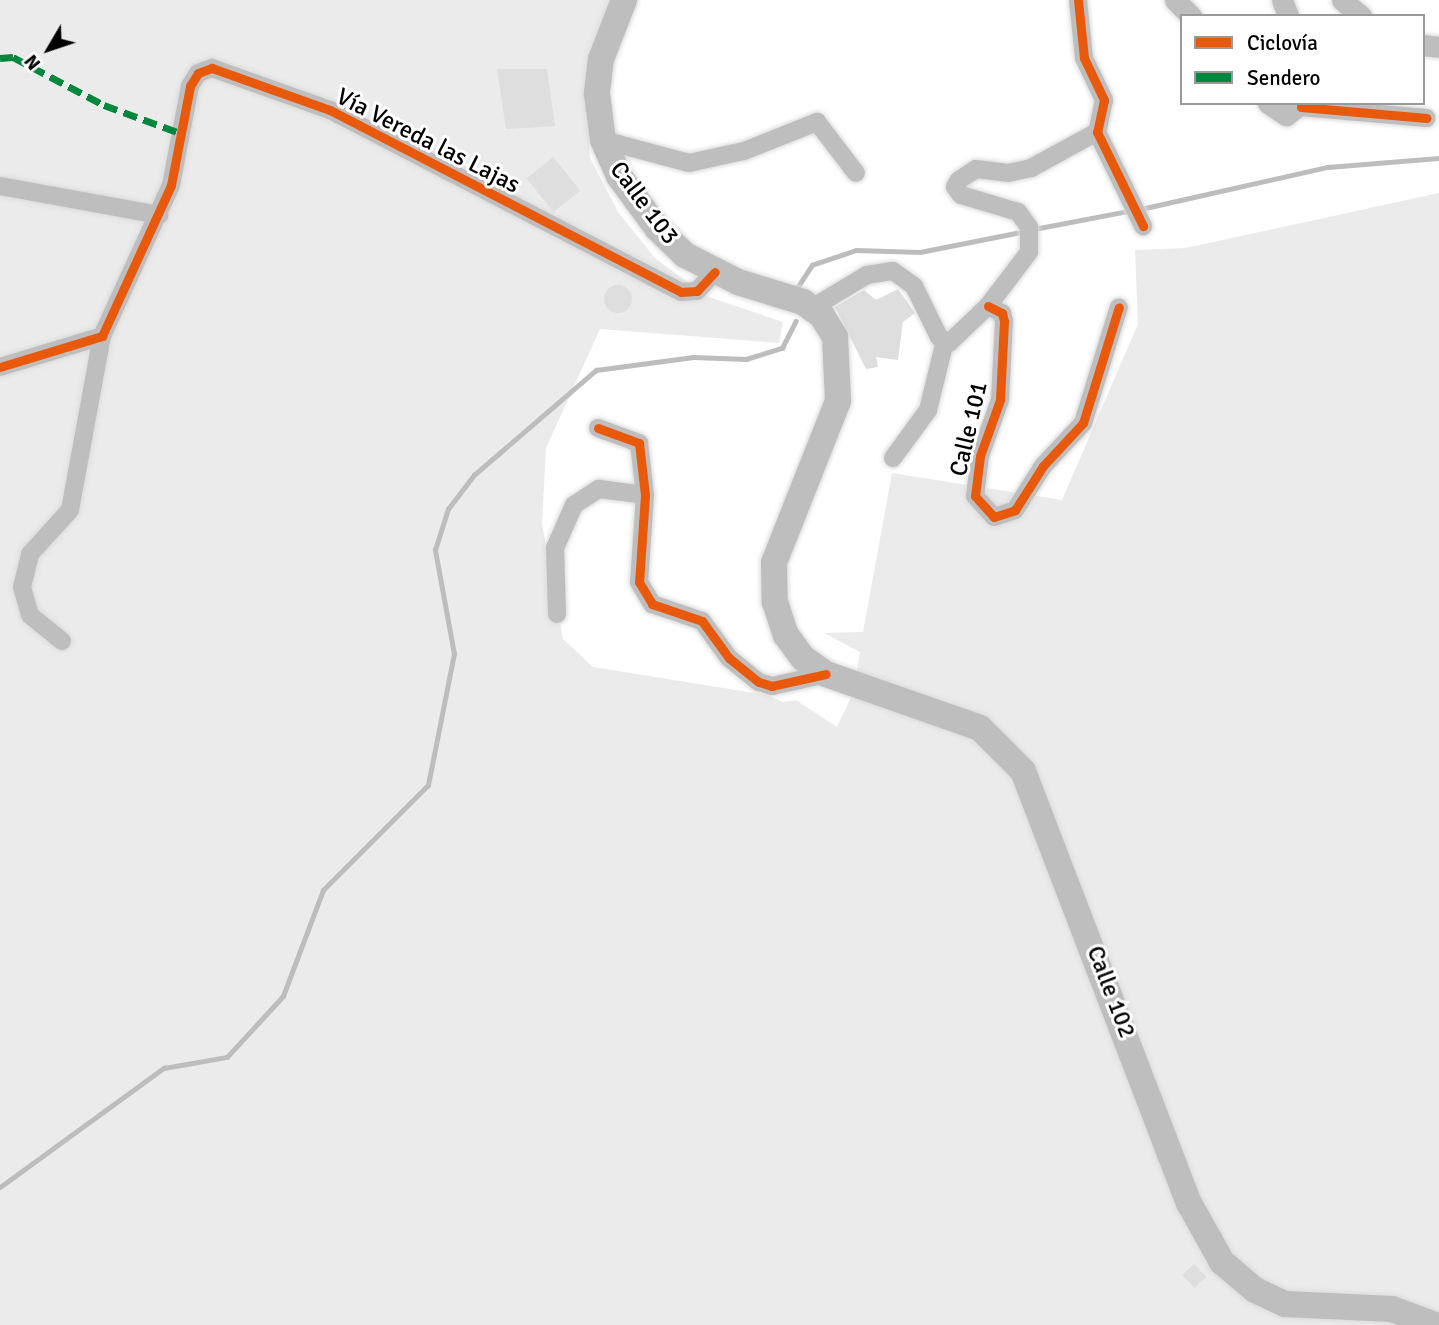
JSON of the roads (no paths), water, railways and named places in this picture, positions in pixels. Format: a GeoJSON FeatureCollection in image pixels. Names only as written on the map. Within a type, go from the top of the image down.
{"type":"FeatureCollection","features":[{"type":"Feature","properties":{"kind":"main road","name":"Calle 103"},"geometry":{"type":"LineString","coordinates":[[624,0],[598,77],[603,140],[620,176],[657,228],[685,255],[715,272],[812,308]]}},
{"type":"Feature","properties":{"kind":"main road","name":"Calle 102"},"geometry":{"type":"LineString","coordinates":[[812,308],[835,337],[840,382],[830,427],[778,547],[775,602],[786,635],[803,658],[826,674],[969,723],[1011,754],[1036,796],[1198,1225],[1236,1276],[1285,1304],[1392,1310],[1435,1325]]}},
{"type":"Feature","properties":{"kind":"street"},"geometry":{"type":"LineString","coordinates":[[1078,0],[1084,58],[1104,100],[1097,132],[1142,222]]}},
{"type":"Feature","properties":{"kind":"street"},"geometry":{"type":"LineString","coordinates":[[1175,0],[1189,14]]}},
{"type":"Feature","properties":{"kind":"street"},"geometry":{"type":"LineString","coordinates":[[1342,0],[1359,14]]}},
{"type":"Feature","properties":{"kind":"street","name":"Vía Vereda las Lajas"},"geometry":{"type":"LineString","coordinates":[[62,641],[30,615],[22,587],[30,554],[70,510],[102,336],[159,215],[174,172],[190,86],[198,73],[212,68],[330,110],[681,292],[697,291],[715,272]]}},
{"type":"Feature","properties":{"kind":"street"},"geometry":{"type":"LineString","coordinates":[[1271,105],[1286,115],[1302,105],[1427,118]]}},
{"type":"Feature","properties":{"kind":"street"},"geometry":{"type":"LineString","coordinates":[[603,140],[689,163],[744,151],[817,122],[856,173]]}},
{"type":"Feature","properties":{"kind":"street"},"geometry":{"type":"LineString","coordinates":[[945,341],[953,340],[988,306],[1029,252],[1030,233],[1018,212],[967,198],[955,187],[976,169],[1008,173],[1031,168],[1097,132]]}},
{"type":"Feature","properties":{"kind":"street"},"geometry":{"type":"LineString","coordinates":[[0,186],[159,215]]}},
{"type":"Feature","properties":{"kind":"street"},"geometry":{"type":"LineString","coordinates":[[812,308],[867,275],[893,271],[914,286],[945,341],[928,410],[893,458]]}},
{"type":"Feature","properties":{"kind":"street","name":"Calle 101"},"geometry":{"type":"LineString","coordinates":[[988,306],[1002,313],[1004,321],[1000,400],[980,456],[975,496],[994,517],[1015,510],[1043,466],[1083,422],[1119,307]]}},
{"type":"Feature","properties":{"kind":"street"},"geometry":{"type":"LineString","coordinates":[[0,367],[102,336]]}},
{"type":"Feature","properties":{"kind":"street"},"geometry":{"type":"LineString","coordinates":[[598,428],[639,443],[645,495],[639,582],[652,604],[702,621],[729,658],[759,682],[772,686],[826,674]]}},
{"type":"Feature","properties":{"kind":"street"},"geometry":{"type":"LineString","coordinates":[[557,614],[555,548],[575,505],[592,490],[645,495]]}},
{"type":"Feature","properties":{"kind":"waterway"},"geometry":{"type":"LineString","coordinates":[[1141,209],[1328,167],[1439,158]]}},
{"type":"Feature","properties":{"kind":"waterway"},"geometry":{"type":"LineString","coordinates":[[1034,229],[1128,211]]}},
{"type":"Feature","properties":{"kind":"waterway"},"geometry":{"type":"LineString","coordinates":[[797,288],[812,265],[856,250],[920,252],[1026,231]]}},
{"type":"Feature","properties":{"kind":"waterway"},"geometry":{"type":"LineString","coordinates":[[0,1187],[164,1068],[227,1057],[283,996],[323,890],[428,785],[454,654],[435,550],[448,509],[474,475],[596,370],[693,357],[746,359],[782,348],[796,321]]}}]}
